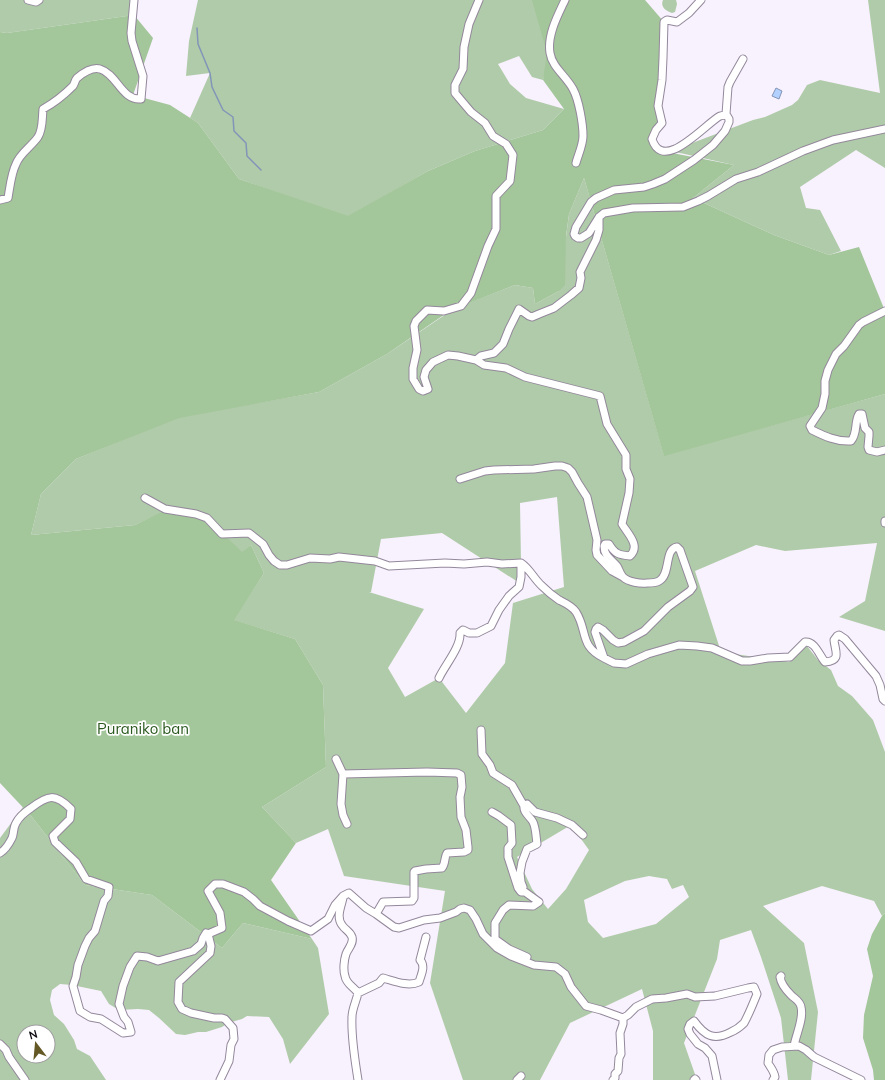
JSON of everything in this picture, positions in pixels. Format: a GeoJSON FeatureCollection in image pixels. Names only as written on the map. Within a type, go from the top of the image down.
{"type":"FeatureCollection","features":[{"type":"Feature","properties":{"kind":"street"},"geometry":{"type":"LineString","coordinates":[[28,0],[36,2],[39,0]]}},
{"type":"Feature","properties":{"kind":"street"},"geometry":{"type":"LineString","coordinates":[[0,200],[8,198],[11,178],[16,164],[21,155],[31,146],[38,136],[42,126],[44,110],[74,84],[76,79],[91,69],[99,69],[108,74],[125,94],[135,100],[141,99],[143,76],[132,41],[134,0]]}},
{"type":"Feature","properties":{"kind":"street"},"geometry":{"type":"LineString","coordinates":[[479,0],[469,24],[464,47],[463,69],[455,85],[455,93],[471,112],[485,123],[493,136],[506,144],[512,156],[510,181],[496,196],[496,229],[488,246],[471,294],[460,306],[444,311],[427,310],[416,321],[414,326],[416,350],[413,379],[419,389],[423,391],[428,389],[424,377],[426,370],[433,362],[448,355],[476,360],[484,365],[506,368],[525,377],[600,396],[607,424],[626,455],[626,469],[630,479],[629,493],[622,524],[635,544],[633,554],[630,556],[619,555],[608,544],[605,544],[604,546],[606,556],[617,567],[623,577]]}},
{"type":"Feature","properties":{"kind":"street"},"geometry":{"type":"LineString","coordinates":[[565,0],[557,18],[551,38],[550,52],[552,62],[573,89],[580,111],[583,137],[576,163]]}},
{"type":"Feature","properties":{"kind":"street"},"geometry":{"type":"LineString","coordinates":[[701,0],[689,13],[677,22],[666,20],[664,22],[662,80],[658,106],[662,124],[656,130],[652,139],[653,144],[658,150],[667,152],[677,149],[720,116],[726,114]]}},
{"type":"Feature","properties":{"kind":"street"},"geometry":{"type":"LineString","coordinates":[[743,59],[728,87],[726,114],[729,122],[725,131],[713,145],[694,160],[665,179],[644,188],[614,190],[596,198],[591,202],[576,227],[574,234],[575,236],[581,238],[588,234],[598,217],[604,213],[633,208],[683,207],[708,196],[736,179],[758,172],[803,151],[833,140],[885,129]]}},
{"type":"Feature","properties":{"kind":"street"},"geometry":{"type":"LineString","coordinates":[[476,360],[481,356],[494,352],[503,344],[518,309],[532,317],[554,308],[579,288],[581,278],[580,272],[596,240],[599,230],[598,217]]}},
{"type":"Feature","properties":{"kind":"street"},"geometry":{"type":"LineString","coordinates":[[885,311],[859,325],[844,346],[836,354],[828,370],[822,408],[810,426],[812,430],[832,439],[851,441],[854,438],[857,417],[859,414],[862,414],[865,428],[869,436],[868,447],[870,450],[877,452],[885,450]]}},
{"type":"Feature","properties":{"kind":"street"},"geometry":{"type":"LineString","coordinates":[[460,480],[484,471],[534,469],[555,466],[568,468],[572,472],[588,500],[597,540],[597,555],[612,571],[638,584],[660,581],[667,570],[671,550],[677,547],[680,550],[693,587],[690,591],[668,607],[644,631],[624,642],[618,643],[598,627],[595,632],[604,658]]}},
{"type":"Feature","properties":{"kind":"street"},"geometry":{"type":"LineString","coordinates":[[145,498],[164,509],[196,514],[207,518],[222,534],[249,533],[263,544],[269,555],[280,565],[291,564],[310,558],[330,559],[339,557],[375,561],[389,566],[445,562],[464,564],[487,562],[502,564],[521,563],[530,570],[541,586],[560,601],[567,603],[575,611],[579,618],[586,643],[592,651],[614,663],[626,664],[648,654],[679,645],[712,648],[742,661],[750,662],[768,658],[787,658],[805,642],[811,643],[825,662],[830,662],[837,654],[834,640],[839,635],[845,639],[876,676],[880,685],[883,699],[885,701]]}},
{"type":"Feature","properties":{"kind":"street"},"geometry":{"type":"LineString","coordinates":[[439,678],[461,638],[460,633],[463,630],[469,633],[477,633],[491,626],[499,610],[509,596],[519,587],[521,563]]}},
{"type":"Feature","properties":{"kind":"street"},"geometry":{"type":"LineString","coordinates":[[481,730],[482,754],[490,765],[493,773],[512,785],[524,806],[524,811],[533,821],[535,828],[537,844],[527,849],[520,873],[521,882],[525,892]]}},
{"type":"Feature","properties":{"kind":"street"},"geometry":{"type":"LineString","coordinates":[[336,759],[343,774],[341,804],[343,815],[347,824]]}},
{"type":"Feature","properties":{"kind":"street"},"geometry":{"type":"LineString","coordinates":[[343,774],[427,772],[457,773],[461,775],[461,817],[466,830],[468,850],[464,852],[447,853],[446,861],[442,868],[415,871],[414,898],[412,901],[383,902],[376,914]]}},
{"type":"Feature","properties":{"kind":"street"},"geometry":{"type":"LineString","coordinates":[[0,853],[5,849],[12,838],[15,825],[20,818],[46,798],[54,798],[64,802],[71,809],[70,819],[53,836],[55,842],[76,862],[86,879],[109,887],[108,896],[104,901],[95,931],[87,942],[80,957],[73,986],[80,1011],[90,1017],[101,1018],[123,1033],[131,1032],[119,1004],[130,966],[137,956],[147,957],[158,961],[193,951],[201,944],[206,934],[222,928],[220,913],[208,891],[215,884],[223,884],[244,892],[260,906],[288,921],[312,931],[328,919],[335,905],[343,896],[349,893],[366,908],[394,928],[445,916],[464,908],[470,910],[483,934],[498,948],[511,956],[532,964],[556,967],[565,974],[571,987],[586,1006],[623,1018]]}},
{"type":"Feature","properties":{"kind":"street"},"geometry":{"type":"LineString","coordinates":[[524,806],[526,804],[535,812],[557,818],[572,825],[583,835]]}},
{"type":"Feature","properties":{"kind":"street"},"geometry":{"type":"LineString","coordinates":[[492,812],[511,824],[512,843],[508,848],[508,857],[518,888],[521,892],[525,892],[539,902],[533,906],[509,905],[503,910],[495,923],[496,939],[510,949],[533,961],[532,964]]}},
{"type":"Feature","properties":{"kind":"street"},"geometry":{"type":"LineString","coordinates":[[343,896],[339,918],[342,925],[352,937],[353,942],[346,953],[345,976],[349,984],[358,993]]}},
{"type":"Feature","properties":{"kind":"street"},"geometry":{"type":"LineString","coordinates":[[208,934],[211,946],[210,953],[179,982],[178,1002],[182,1009],[191,1013],[225,1019],[233,1028],[234,1039],[231,1045],[229,1061],[220,1080]]}},
{"type":"Feature","properties":{"kind":"street"},"geometry":{"type":"LineString","coordinates":[[358,1080],[352,1017],[353,1008],[358,993],[379,983],[383,978],[407,984],[419,982],[423,966],[420,960],[426,937]]}},
{"type":"Feature","properties":{"kind":"street"},"geometry":{"type":"LineString","coordinates":[[781,976],[781,982],[798,1001],[802,1008],[801,1020],[794,1046]]}},
{"type":"Feature","properties":{"kind":"street"},"geometry":{"type":"LineString","coordinates":[[623,1018],[636,1007],[652,998],[666,998],[687,994],[695,997],[715,996],[754,987],[757,994],[744,1022],[740,1027],[720,1037],[713,1037],[707,1034],[694,1021],[690,1024],[688,1029],[690,1034],[698,1044],[705,1048],[712,1056],[716,1080]]}},
{"type":"Feature","properties":{"kind":"street"},"geometry":{"type":"LineString","coordinates":[[613,1080],[618,1071],[619,1058],[621,1054],[620,1033],[623,1018]]}},
{"type":"Feature","properties":{"kind":"street"},"geometry":{"type":"LineString","coordinates":[[0,1044],[6,1050],[9,1058],[25,1080]]}},
{"type":"Feature","properties":{"kind":"street"},"geometry":{"type":"LineString","coordinates":[[773,1080],[775,1077],[774,1071],[768,1063],[769,1056],[773,1050],[782,1047],[794,1046],[799,1046],[814,1057],[861,1080]]}},
{"type":"Feature","properties":{"kind":"green space"},"geometry":{"type":"Polygon","coordinates":[[[0,0],[132,0],[134,15],[7,33],[0,32],[0,0]]]}},
{"type":"Feature","properties":{"kind":"green space"},"geometry":{"type":"Polygon","coordinates":[[[198,0],[535,0],[550,52],[543,80],[532,77],[519,56],[498,64],[510,84],[526,98],[564,109],[543,130],[475,151],[428,171],[348,217],[239,179],[198,123],[190,118],[210,73],[186,76],[189,41],[198,0]]]}},
{"type":"Feature","properties":{"kind":"green space","name":"Puraniko ban"},"geometry":{"type":"Polygon","coordinates":[[[532,0],[645,0],[664,22],[658,106],[662,123],[652,139],[667,152],[734,165],[693,198],[774,235],[829,255],[859,247],[885,311],[885,394],[664,456],[584,178],[569,214],[566,236],[565,285],[559,291],[535,304],[533,288],[515,285],[451,310],[387,354],[319,392],[179,418],[76,459],[41,494],[31,535],[135,525],[168,509],[207,518],[242,552],[251,545],[264,573],[234,620],[295,639],[323,685],[326,767],[262,807],[296,843],[271,880],[312,939],[243,923],[222,948],[152,895],[85,885],[32,817],[0,783],[0,32],[7,33],[134,15],[153,38],[133,95],[170,105],[198,123],[239,179],[348,216],[428,171],[475,151],[543,130],[564,109],[543,80],[547,53],[532,0]]]}},
{"type":"Feature","properties":{"kind":"green space"},"geometry":{"type":"Polygon","coordinates":[[[663,0],[676,0],[677,4],[675,12],[672,13],[664,8],[662,5],[663,0]]]}},
{"type":"Feature","properties":{"kind":"green space"},"geometry":{"type":"Polygon","coordinates":[[[868,0],[885,0],[885,168],[856,150],[800,187],[806,208],[820,210],[841,251],[829,255],[774,235],[693,198],[734,165],[671,151],[753,120],[765,117],[792,105],[798,100],[807,85],[820,80],[880,93],[868,0]]]}},
{"type":"Feature","properties":{"kind":"green space"},"geometry":{"type":"Polygon","coordinates":[[[584,178],[664,455],[885,394],[885,631],[839,617],[865,601],[877,543],[785,551],[756,545],[695,571],[721,652],[789,662],[807,646],[818,660],[831,670],[838,686],[852,696],[873,720],[885,752],[885,913],[882,916],[874,901],[822,886],[763,906],[804,943],[818,1012],[811,1080],[788,1080],[781,1018],[751,930],[720,940],[717,959],[684,1043],[697,1080],[653,1080],[653,1031],[642,989],[570,1023],[540,1080],[463,1080],[430,983],[445,891],[344,876],[328,829],[296,843],[262,807],[326,767],[323,685],[295,639],[233,620],[264,573],[251,545],[242,553],[207,518],[168,510],[135,525],[31,535],[41,494],[76,459],[179,417],[319,392],[387,354],[455,308],[515,285],[533,288],[535,304],[559,291],[569,214],[584,178]],[[557,497],[520,503],[521,584],[442,533],[381,539],[371,592],[369,592],[424,609],[388,668],[405,697],[439,678],[466,713],[505,663],[513,603],[564,587],[557,497]],[[571,825],[517,857],[532,889],[548,909],[566,889],[589,850],[571,825]],[[649,876],[625,881],[584,900],[588,922],[603,938],[656,924],[689,897],[683,885],[672,889],[667,879],[649,876]]]}},
{"type":"Feature","properties":{"kind":"green space"},"geometry":{"type":"Polygon","coordinates":[[[23,807],[85,885],[152,895],[222,948],[243,923],[312,939],[318,948],[329,1014],[290,1064],[283,1039],[269,1017],[247,1016],[206,1032],[185,1035],[176,1034],[149,1010],[119,1010],[109,1004],[101,991],[60,984],[52,990],[50,1000],[54,1015],[64,1024],[74,1040],[77,1049],[90,1056],[106,1080],[0,1080],[0,838],[23,807]]]}},
{"type":"Feature","properties":{"kind":"green space"},"geometry":{"type":"Polygon","coordinates":[[[885,913],[885,1080],[874,1080],[873,1070],[863,1038],[864,1015],[873,976],[867,949],[872,934],[885,913]]]}},
{"type":"Feature","properties":{"kind":"water"},"geometry":{"type":"Polygon","coordinates":[[[776,88],[782,91],[779,99],[772,96],[776,88]]]}},
{"type":"Feature","properties":{"kind":"waterway"},"geometry":{"type":"LineString","coordinates":[[197,28],[198,44],[210,73],[212,87],[223,110],[233,117],[234,131],[246,143],[247,156],[261,170]]}}]}
